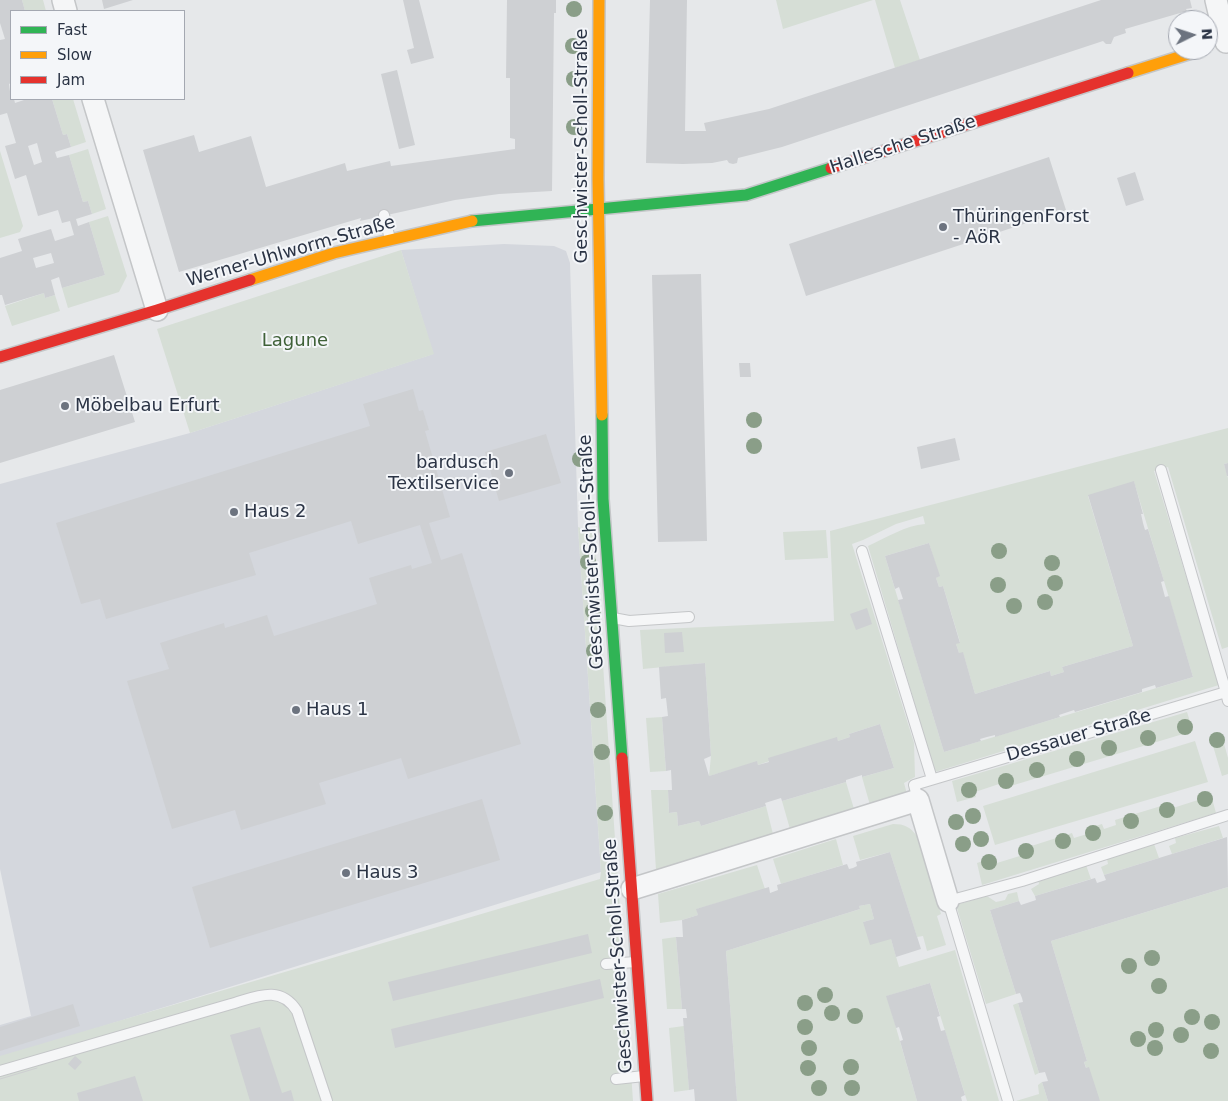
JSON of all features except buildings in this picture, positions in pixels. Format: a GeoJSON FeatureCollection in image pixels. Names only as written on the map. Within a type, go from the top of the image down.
{"type":"FeatureCollection","features":[{"type":"Feature","properties":{"kind":"street","name":"Geschwister-Scholl-Straße"},"geometry":{"type":"LineString","coordinates":[[599,0],[598,210],[603,499],[647,1101]]}},
{"type":"Feature","properties":{"kind":"street"},"geometry":{"type":"LineString","coordinates":[[1216,0],[1221,44]]}},
{"type":"Feature","properties":{"kind":"street","name":"Hallesche Straße"},"geometry":{"type":"LineString","coordinates":[[598,210],[746,195],[1170,60]]}},
{"type":"Feature","properties":{"kind":"street"},"geometry":{"type":"LineString","coordinates":[[93,100],[157,310]]}},
{"type":"Feature","properties":{"kind":"street","name":"Werner-Uhlworm-Straße"},"geometry":{"type":"LineString","coordinates":[[0,357],[334,254],[390,240],[466,222],[598,210]]}},
{"type":"Feature","properties":{"kind":"street"},"geometry":{"type":"LineString","coordinates":[[632,889],[918,800],[948,901]]}},
{"type":"Feature","properties":{"kind":"lane"},"geometry":{"type":"LineString","coordinates":[[384,215],[390,240]]}},
{"type":"Feature","properties":{"kind":"lane","name":"Dessauer Straße"},"geometry":{"type":"LineString","coordinates":[[918,800],[914,785],[1227,696],[1161,470]]}},
{"type":"Feature","properties":{"kind":"lane"},"geometry":{"type":"LineString","coordinates":[[862,551],[932,779]]}},
{"type":"Feature","properties":{"kind":"lane"},"geometry":{"type":"LineString","coordinates":[[612,618],[629,621],[689,617]]}},
{"type":"Feature","properties":{"kind":"lane"},"geometry":{"type":"LineString","coordinates":[[1008,1101],[948,901],[1022,880],[1228,815]]}},
{"type":"Feature","properties":{"kind":"lane"},"geometry":{"type":"LineString","coordinates":[[606,964],[637,962]]}},
{"type":"Feature","properties":{"kind":"lane"},"geometry":{"type":"LineString","coordinates":[[0,1071],[239,1001],[272,994],[281,996],[288,1001],[297,1012],[327,1101]]}},
{"type":"Feature","properties":{"kind":"lane"},"geometry":{"type":"LineString","coordinates":[[616,1079],[645,1076]]}},
{"type":"Feature","properties":{"kind":"shaded area"},"geometry":{"type":"Polygon","coordinates":[[[504,244],[554,246],[566,251],[570,263],[578,527],[601,872],[0,1058],[0,1025],[31,1016],[0,869],[0,484],[190,433],[433,354],[401,250],[504,244]]]}},
{"type":"Feature","properties":{"kind":"green space"},"geometry":{"type":"Polygon","coordinates":[[[22,0],[43,0],[46,10],[29,10],[25,10],[22,0]]]}},
{"type":"Feature","properties":{"kind":"green space"},"geometry":{"type":"Polygon","coordinates":[[[776,0],[873,0],[783,29],[776,0]]]}},
{"type":"Feature","properties":{"kind":"green space"},"geometry":{"type":"Polygon","coordinates":[[[875,0],[900,0],[920,60],[895,68],[875,0]]]}},
{"type":"Feature","properties":{"kind":"green space"},"geometry":{"type":"Polygon","coordinates":[[[52,100],[73,100],[86,142],[71,147],[67,134],[63,135],[52,100]]]}},
{"type":"Feature","properties":{"kind":"green space"},"geometry":{"type":"Polygon","coordinates":[[[88,149],[106,209],[92,214],[88,201],[83,202],[69,155],[88,149]]]}},
{"type":"Feature","properties":{"kind":"green space"},"geometry":{"type":"Polygon","coordinates":[[[0,151],[23,226],[20,232],[0,238],[0,151]]]}},
{"type":"Feature","properties":{"kind":"green space"},"geometry":{"type":"Polygon","coordinates":[[[108,216],[127,276],[119,292],[68,308],[62,288],[105,275],[89,222],[108,216]]]}},
{"type":"Feature","properties":{"kind":"green space","name":"Lagune"},"geometry":{"type":"Polygon","coordinates":[[[401,250],[434,354],[190,433],[157,329],[401,250]]]}},
{"type":"Feature","properties":{"kind":"green space"},"geometry":{"type":"Polygon","coordinates":[[[44,293],[45,298],[55,295],[60,311],[12,326],[5,306],[44,293]]]}},
{"type":"Feature","properties":{"kind":"green space"},"geometry":{"type":"Polygon","coordinates":[[[1228,428],[1228,463],[1224,464],[1228,478],[1228,647],[1222,649],[1168,467],[1154,471],[1219,685],[935,772],[868,546],[903,529],[925,524],[923,516],[896,524],[852,544],[914,743],[915,777],[904,783],[907,794],[870,805],[862,777],[894,768],[880,724],[849,734],[850,737],[838,741],[837,738],[758,765],[757,762],[709,776],[711,756],[705,663],[643,669],[640,630],[834,621],[830,531],[1228,428]],[[1134,482],[1088,496],[1133,646],[1062,667],[1064,672],[1051,676],[1050,671],[975,694],[963,653],[959,653],[956,644],[960,642],[943,586],[939,587],[936,578],[939,576],[929,543],[885,556],[944,752],[1193,677],[1134,482]]]}},
{"type":"Feature","properties":{"kind":"green space"},"geometry":{"type":"Polygon","coordinates":[[[578,527],[594,533],[633,1101],[0,1101],[0,1056],[600,879],[578,527]]]}},
{"type":"Feature","properties":{"kind":"green space"},"geometry":{"type":"Polygon","coordinates":[[[826,530],[828,558],[785,560],[783,532],[826,530]]]}},
{"type":"Feature","properties":{"kind":"green space"},"geometry":{"type":"Polygon","coordinates":[[[1187,712],[1193,731],[1004,788],[1002,783],[975,792],[976,797],[957,802],[952,781],[1187,712]]]}},
{"type":"Feature","properties":{"kind":"green space"},"geometry":{"type":"Polygon","coordinates":[[[662,717],[666,771],[650,772],[646,718],[662,717]]]}},
{"type":"Feature","properties":{"kind":"green space"},"geometry":{"type":"Polygon","coordinates":[[[1221,733],[1228,758],[1228,774],[1222,776],[1210,736],[1221,733]]]}},
{"type":"Feature","properties":{"kind":"green space"},"geometry":{"type":"Polygon","coordinates":[[[1195,741],[1208,782],[995,845],[983,806],[1195,741]]]}},
{"type":"Feature","properties":{"kind":"green space"},"geometry":{"type":"Polygon","coordinates":[[[846,782],[854,809],[790,829],[782,801],[846,782]]]}},
{"type":"Feature","properties":{"kind":"green space"},"geometry":{"type":"Polygon","coordinates":[[[651,790],[668,790],[669,813],[677,812],[678,826],[699,821],[701,826],[766,806],[773,834],[656,870],[651,790]]]}},
{"type":"Feature","properties":{"kind":"green space"},"geometry":{"type":"Polygon","coordinates":[[[1210,791],[1216,813],[982,885],[977,863],[995,857],[997,863],[1023,855],[1022,849],[1072,833],[1074,838],[1087,834],[1086,829],[1102,824],[1104,829],[1116,825],[1115,820],[1171,803],[1173,808],[1198,800],[1197,795],[1210,791]]]}},
{"type":"Feature","properties":{"kind":"green space"},"geometry":{"type":"Polygon","coordinates":[[[893,824],[907,827],[917,836],[941,914],[937,916],[946,945],[927,951],[923,936],[917,937],[890,852],[860,860],[853,836],[893,824]]]}},
{"type":"Feature","properties":{"kind":"green space"},"geometry":{"type":"Polygon","coordinates":[[[1219,826],[1223,838],[1172,854],[1169,846],[1176,843],[1175,838],[1219,826]]]}},
{"type":"Feature","properties":{"kind":"green space"},"geometry":{"type":"Polygon","coordinates":[[[836,839],[843,865],[781,884],[773,859],[836,839]]]}},
{"type":"Feature","properties":{"kind":"green space"},"geometry":{"type":"Polygon","coordinates":[[[1154,844],[1159,858],[1104,875],[1101,867],[1108,864],[1107,859],[1154,844]]]}},
{"type":"Feature","properties":{"kind":"green space"},"geometry":{"type":"Polygon","coordinates":[[[757,865],[765,889],[697,909],[698,915],[682,920],[660,923],[658,894],[757,865]]]}},
{"type":"Feature","properties":{"kind":"green space"},"geometry":{"type":"Polygon","coordinates":[[[1086,865],[1091,879],[1035,896],[1031,889],[1039,884],[1038,880],[1086,865]]]}},
{"type":"Feature","properties":{"kind":"green space"},"geometry":{"type":"Polygon","coordinates":[[[1228,887],[1228,1101],[1099,1101],[1084,1062],[1087,1061],[1051,941],[1228,887]]]}},
{"type":"Feature","properties":{"kind":"green space"},"geometry":{"type":"Polygon","coordinates":[[[1017,892],[1019,901],[990,910],[1016,994],[986,1004],[956,905],[987,896],[996,902],[1005,900],[1008,894],[1017,892]]]}},
{"type":"Feature","properties":{"kind":"green space"},"geometry":{"type":"Polygon","coordinates":[[[870,904],[874,919],[863,922],[891,939],[899,967],[955,950],[999,1101],[967,1101],[930,983],[887,996],[917,1101],[737,1101],[726,951],[860,909],[859,906],[870,904]]]}},
{"type":"Feature","properties":{"kind":"green space"},"geometry":{"type":"Polygon","coordinates":[[[676,937],[682,1009],[667,1009],[662,939],[676,937]]]}},
{"type":"Feature","properties":{"kind":"green space"},"geometry":{"type":"Polygon","coordinates":[[[1018,1003],[1039,1073],[1035,1075],[1013,1005],[1018,1003]]]}},
{"type":"Feature","properties":{"kind":"green space"},"geometry":{"type":"Polygon","coordinates":[[[684,1026],[689,1090],[674,1092],[669,1028],[684,1026]]]}},
{"type":"Feature","properties":{"kind":"green space"},"geometry":{"type":"Polygon","coordinates":[[[1042,1082],[1048,1101],[1016,1101],[1039,1094],[1038,1085],[1042,1082]]]}},
{"type":"Feature","properties":{"kind":"tram line"},"geometry":{"type":"LineString","coordinates":[[0,1079],[37,1068]]}},
{"type":"Feature","properties":{"kind":"traffic: fast"},"geometry":{"type":"LineString","coordinates":[[472,221],[746,195],[831,168]]}},
{"type":"Feature","properties":{"kind":"traffic: fast"},"geometry":{"type":"LineString","coordinates":[[602,415],[603,499],[622,758]]}},
{"type":"Feature","properties":{"kind":"traffic: slow"},"geometry":{"type":"LineString","coordinates":[[599,0],[598,179],[602,415]]}},
{"type":"Feature","properties":{"kind":"traffic: slow"},"geometry":{"type":"LineString","coordinates":[[1128,73],[1169,60]]}},
{"type":"Feature","properties":{"kind":"traffic: slow"},"geometry":{"type":"LineString","coordinates":[[250,280],[334,253],[472,221]]}},
{"type":"Feature","properties":{"kind":"traffic: jam"},"geometry":{"type":"LineString","coordinates":[[831,168],[1128,73]]}},
{"type":"Feature","properties":{"kind":"traffic: jam"},"geometry":{"type":"LineString","coordinates":[[0,357],[250,280]]}},
{"type":"Feature","properties":{"kind":"traffic: jam"},"geometry":{"type":"LineString","coordinates":[[622,758],[647,1101]]}},
{"type":"Feature","properties":{"kind":"place","name":"ThüringenForst - AöR"},"geometry":{"type":"Point","coordinates":[943,227]}},
{"type":"Feature","properties":{"kind":"place","name":"Möbelbau Erfurt"},"geometry":{"type":"Point","coordinates":[65,406]}},
{"type":"Feature","properties":{"kind":"place","name":"bardusch Textilservice"},"geometry":{"type":"Point","coordinates":[509,473]}},
{"type":"Feature","properties":{"kind":"place","name":"Haus 2"},"geometry":{"type":"Point","coordinates":[234,512]}},
{"type":"Feature","properties":{"kind":"place","name":"Haus 1"},"geometry":{"type":"Point","coordinates":[296,710]}},
{"type":"Feature","properties":{"kind":"place","name":"Haus 3"},"geometry":{"type":"Point","coordinates":[346,873]}}]}
